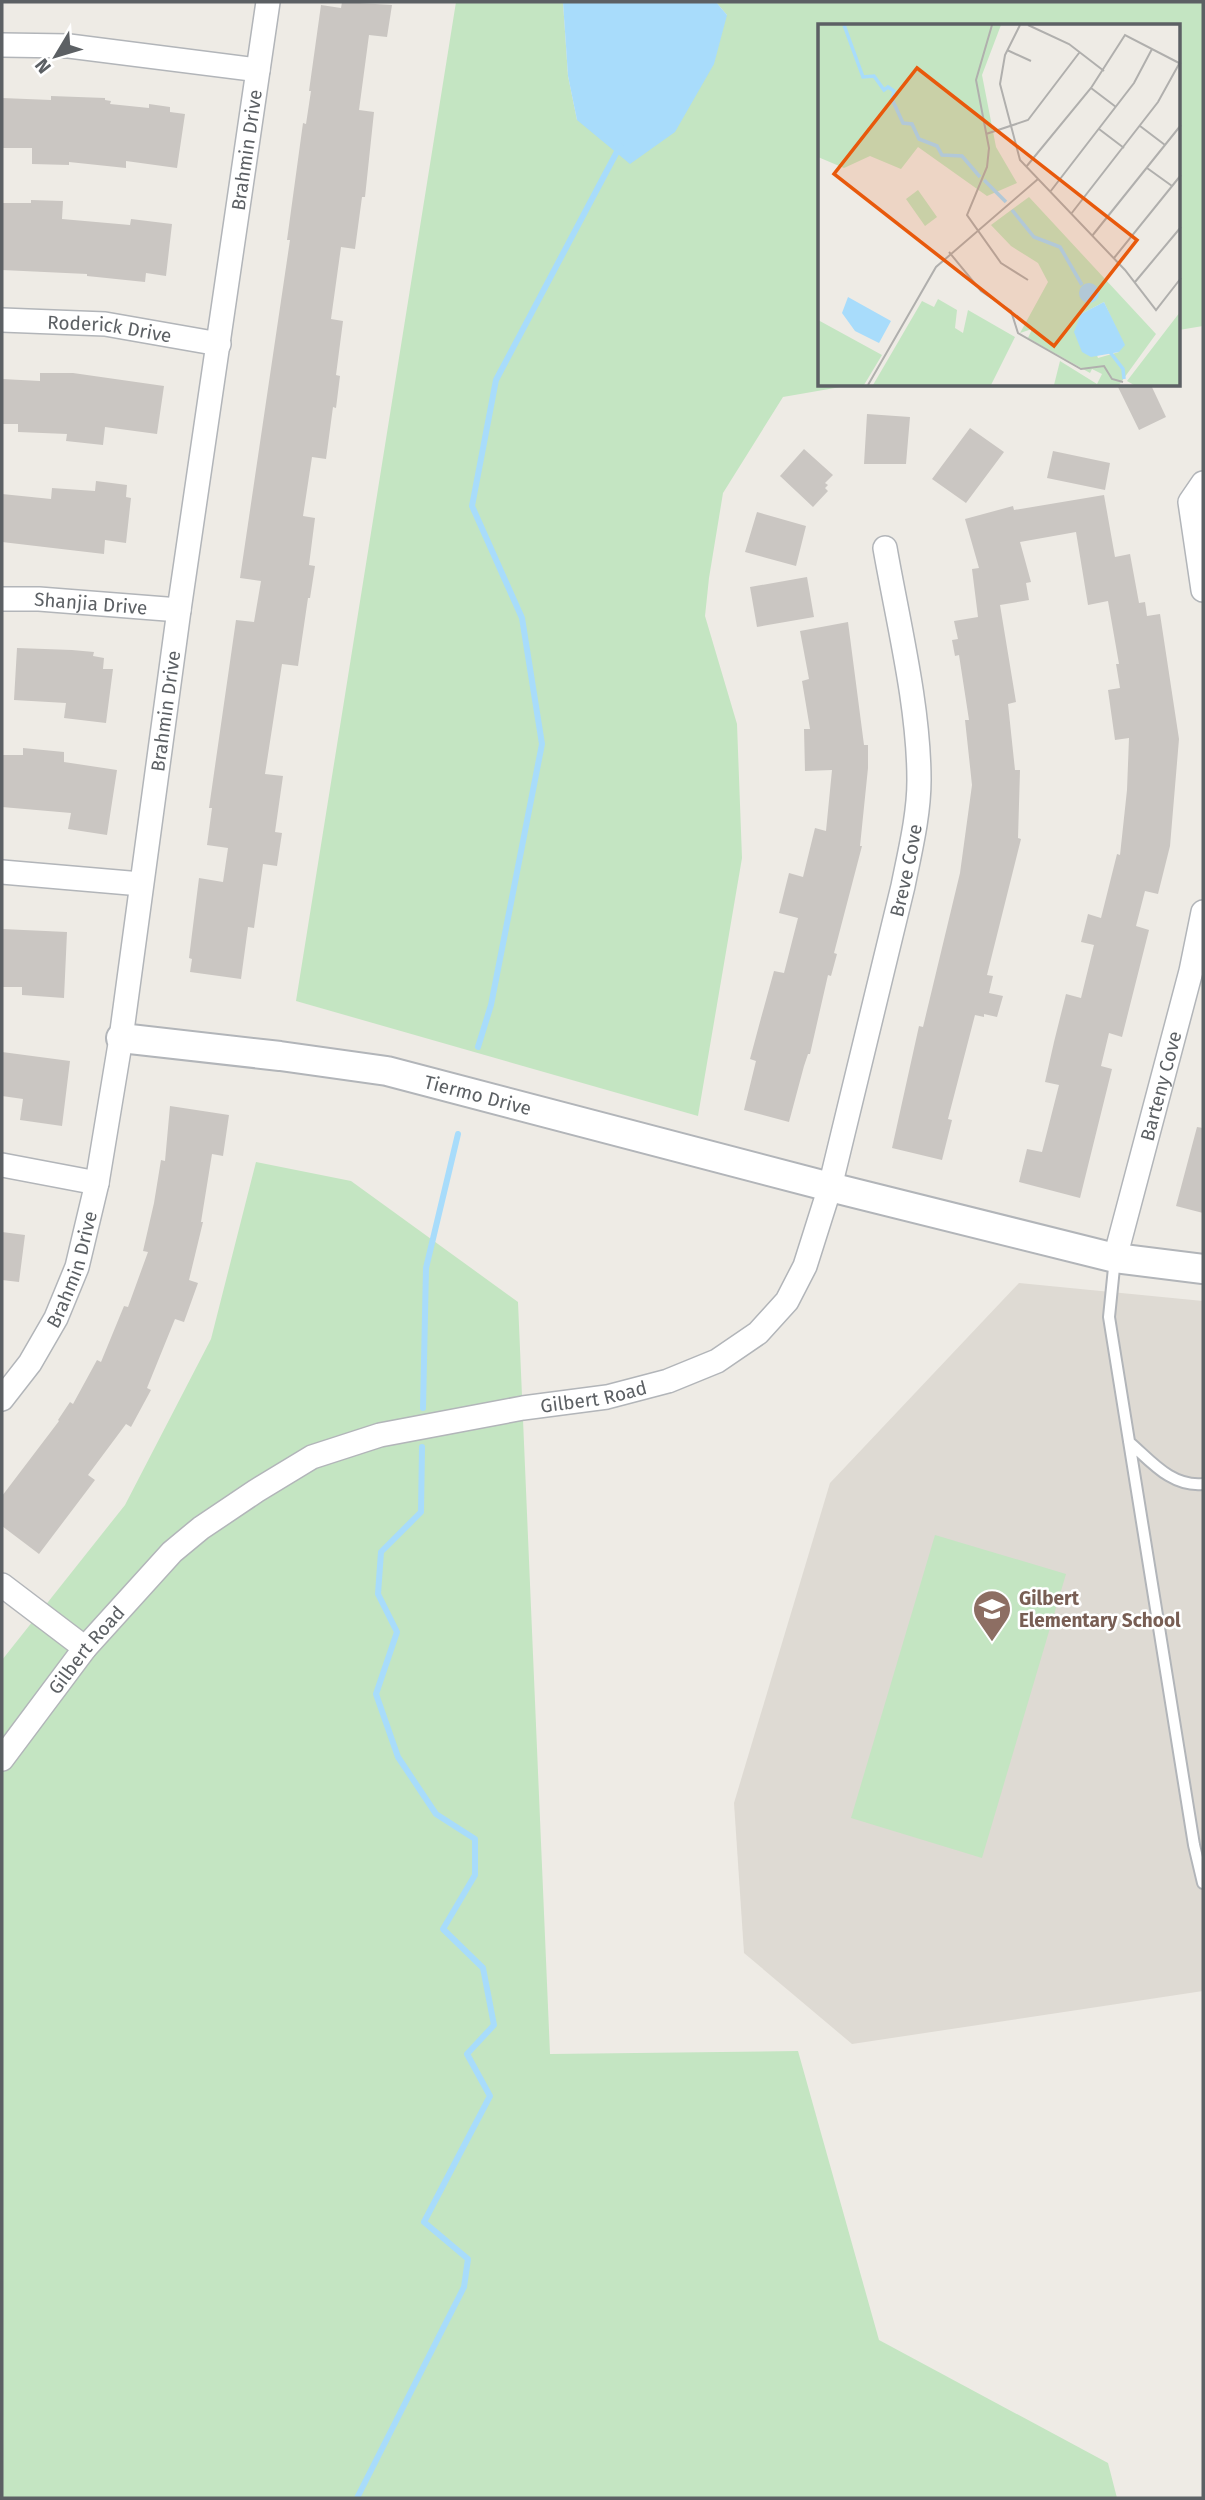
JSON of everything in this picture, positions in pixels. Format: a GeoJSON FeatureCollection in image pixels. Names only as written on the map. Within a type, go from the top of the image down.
{"type":"FeatureCollection","features":[{"type":"Feature","properties":{"kind":"street","name":"Brahmin Drive"},"geometry":{"type":"LineString","coordinates":[[2,1399],[30,1363],[55,1318],[77,1267],[97,1183],[121,1038],[179,610],[268,2]]}},
{"type":"Feature","properties":{"kind":"street"},"geometry":{"type":"LineString","coordinates":[[2,45],[69,46],[258,70]]}},
{"type":"Feature","properties":{"kind":"street","name":"Roderick Drive"},"geometry":{"type":"LineString","coordinates":[[2,320],[105,324],[219,344]]}},
{"type":"Feature","properties":{"kind":"street"},"geometry":{"type":"LineString","coordinates":[[1203,483],[1190,502],[1203,590]]}},
{"type":"Feature","properties":{"kind":"street","name":"Breve Cove"},"geometry":{"type":"LineString","coordinates":[[830,1187],[903,886],[913,836],[919,781],[913,711],[885,548]]}},
{"type":"Feature","properties":{"kind":"street","name":"Shanjia Drive"},"geometry":{"type":"LineString","coordinates":[[2,599],[39,599],[179,610]]}},
{"type":"Feature","properties":{"kind":"street"},"geometry":{"type":"LineString","coordinates":[[2,872],[141,884]]}},
{"type":"Feature","properties":{"kind":"street","name":"Barteny Cove"},"geometry":{"type":"LineString","coordinates":[[1115,1258],[1191,971],[1203,912]]}},
{"type":"Feature","properties":{"kind":"street","name":"Tiermo Drive"},"geometry":{"type":"LineString","coordinates":[[121,1038],[387,1071],[830,1187]]}},
{"type":"Feature","properties":{"kind":"street"},"geometry":{"type":"LineString","coordinates":[[2,1165],[97,1183]]}},
{"type":"Feature","properties":{"kind":"street"},"geometry":{"type":"LineString","coordinates":[[830,1187],[1115,1258],[1203,1269]]}},
{"type":"Feature","properties":{"kind":"street","name":"Gilbert Road"},"geometry":{"type":"LineString","coordinates":[[2,1759],[85,1648],[172,1552],[201,1528],[312,1457],[380,1435],[523,1408],[607,1397],[667,1381],[717,1361],[758,1333],[787,1301],[805,1266],[830,1187]]}},
{"type":"Feature","properties":{"kind":"street"},"geometry":{"type":"LineString","coordinates":[[2,1585],[85,1648]]}},
{"type":"Feature","properties":{"kind":"lane"},"geometry":{"type":"LineString","coordinates":[[1115,1258],[1108,1317],[1194,1845],[1203,1883]]}},
{"type":"Feature","properties":{"kind":"lane"},"geometry":{"type":"LineString","coordinates":[[1129,1442],[1168,1476],[1190,1485],[1203,1483]]}},
{"type":"Feature","properties":{"kind":"shaded area","name":"Gilbert Elementary School"},"geometry":{"type":"Polygon","coordinates":[[[1019,1283],[1203,1301],[1203,1991],[852,2044],[744,1953],[734,1803],[830,1483],[1019,1283]]]}},
{"type":"Feature","properties":{"kind":"green space"},"geometry":{"type":"Polygon","coordinates":[[[456,2],[563,2],[568,76],[577,120],[727,15],[716,2],[1203,2],[1203,326],[1180,330],[1180,24],[818,24],[818,387],[840,387],[783,397],[723,493],[705,616],[737,724],[742,858],[698,1116],[296,1001],[456,2]]]}},
{"type":"Feature","properties":{"kind":"green space"},"geometry":{"type":"Polygon","coordinates":[[[256,1162],[351,1181],[518,1302],[550,2054],[798,2051],[879,2340],[1108,2463],[1117,2498],[2,2498],[2,1660],[125,1505],[211,1339],[256,1162]]]}},
{"type":"Feature","properties":{"kind":"green space"},"geometry":{"type":"Polygon","coordinates":[[[935,1535],[1066,1574],[982,1858],[851,1818],[935,1535]]]}},
{"type":"Feature","properties":{"kind":"water"},"geometry":{"type":"Polygon","coordinates":[[[563,2],[716,2],[727,15],[714,64],[675,132],[630,164],[577,120],[568,76],[563,2]]]}},
{"type":"Feature","properties":{"kind":"building"},"geometry":{"type":"Polygon","coordinates":[[[342,2],[392,5],[387,37],[369,35],[359,110],[374,112],[365,197],[362,197],[355,249],[341,247],[331,319],[343,321],[336,375],[340,376],[336,408],[333,407],[326,459],[312,457],[303,516],[315,518],[309,565],[315,566],[298,666],[282,664],[265,774],[283,776],[275,832],[282,833],[277,866],[263,864],[254,928],[248,927],[241,979],[190,972],[192,959],[189,958],[199,878],[223,882],[228,848],[207,845],[212,808],[209,808],[236,620],[254,622],[261,581],[240,578],[290,240],[287,240],[303,123],[306,124],[311,91],[321,5],[341,8],[342,2]]]}},
{"type":"Feature","properties":{"kind":"building"},"geometry":{"type":"Polygon","coordinates":[[[51,96],[105,98],[111,101],[110,104],[149,108],[149,104],[170,107],[170,112],[185,114],[177,168],[126,161],[126,168],[69,162],[69,165],[32,164],[32,148],[2,148],[2,98],[51,100],[51,96]]]}},
{"type":"Feature","properties":{"kind":"building"},"geometry":{"type":"Polygon","coordinates":[[[31,200],[63,201],[62,219],[130,225],[131,219],[172,224],[166,276],[146,273],[145,282],[87,274],[2,270],[2,203],[31,203],[31,200]]]}},
{"type":"Feature","properties":{"kind":"building"},"geometry":{"type":"Polygon","coordinates":[[[40,373],[73,373],[164,386],[157,434],[105,427],[103,445],[66,441],[67,434],[18,432],[18,424],[2,424],[2,379],[40,381],[40,373]]]}},
{"type":"Feature","properties":{"kind":"building"},"geometry":{"type":"Polygon","coordinates":[[[1118,387],[1152,387],[1166,417],[1139,430],[1118,387]]]}},
{"type":"Feature","properties":{"kind":"building"},"geometry":{"type":"Polygon","coordinates":[[[867,414],[910,417],[906,464],[864,464],[867,414]]]}},
{"type":"Feature","properties":{"kind":"building"},"geometry":{"type":"Polygon","coordinates":[[[970,428],[1004,452],[966,503],[932,479],[970,428]]]}},
{"type":"Feature","properties":{"kind":"building"},"geometry":{"type":"Polygon","coordinates":[[[804,449],[833,475],[825,483],[828,485],[825,488],[828,491],[813,507],[780,476],[804,449]]]}},
{"type":"Feature","properties":{"kind":"building"},"geometry":{"type":"Polygon","coordinates":[[[1053,451],[1110,463],[1105,490],[1047,478],[1053,451]]]}},
{"type":"Feature","properties":{"kind":"building"},"geometry":{"type":"Polygon","coordinates":[[[96,481],[127,485],[126,497],[131,498],[126,543],[105,540],[104,554],[2,542],[2,494],[51,499],[52,488],[95,491],[96,481]]]}},
{"type":"Feature","properties":{"kind":"building"},"geometry":{"type":"Polygon","coordinates":[[[1104,495],[1115,557],[1130,554],[1139,603],[1145,602],[1147,616],[1160,614],[1179,739],[1170,846],[1158,894],[1145,891],[1136,926],[1149,930],[1122,1037],[1109,1033],[1101,1066],[1112,1069],[1080,1198],[1019,1182],[1027,1149],[1042,1152],[1059,1085],[1045,1082],[1054,1042],[1066,994],[1081,998],[1094,945],[1081,942],[1088,914],[1101,918],[1117,854],[1120,855],[1127,790],[1129,738],[1115,740],[1108,690],[1120,688],[1116,664],[1119,664],[1108,601],[1088,605],[1076,532],[1020,542],[1031,582],[1026,583],[1029,600],[1000,605],[1016,702],[1008,704],[1015,770],[1020,770],[1018,838],[1021,839],[987,975],[993,976],[989,993],[1003,996],[997,1017],[975,1015],[948,1119],[952,1120],[942,1160],[892,1148],[919,1026],[923,1027],[960,873],[972,785],[965,720],[969,720],[959,655],[955,656],[952,640],[958,639],[954,621],[978,617],[972,569],[979,568],[965,519],[1013,506],[1014,510],[1104,495]]]}},
{"type":"Feature","properties":{"kind":"building"},"geometry":{"type":"Polygon","coordinates":[[[757,512],[806,526],[796,566],[745,552],[757,512]]]}},
{"type":"Feature","properties":{"kind":"building"},"geometry":{"type":"Polygon","coordinates":[[[807,577],[814,617],[757,627],[750,587],[807,577]]]}},
{"type":"Feature","properties":{"kind":"building"},"geometry":{"type":"Polygon","coordinates":[[[848,622],[864,745],[868,745],[862,846],[834,953],[837,954],[831,976],[828,975],[810,1054],[804,1066],[789,1122],[744,1110],[756,1061],[750,1059],[774,971],[784,973],[798,918],[779,913],[789,873],[803,877],[815,828],[826,831],[832,770],[805,771],[804,729],[810,729],[802,681],[809,679],[800,631],[848,622]]]}},
{"type":"Feature","properties":{"kind":"building"},"geometry":{"type":"Polygon","coordinates":[[[17,648],[94,652],[93,656],[104,658],[103,669],[113,669],[106,723],[64,718],[66,703],[14,700],[17,648]]]}},
{"type":"Feature","properties":{"kind":"building"},"geometry":{"type":"Polygon","coordinates":[[[23,748],[64,752],[64,762],[117,770],[107,835],[68,829],[71,813],[2,807],[2,755],[23,755],[23,748]]]}},
{"type":"Feature","properties":{"kind":"building"},"geometry":{"type":"Polygon","coordinates":[[[2,929],[67,932],[64,998],[22,995],[22,987],[2,987],[2,929]]]}},
{"type":"Feature","properties":{"kind":"building"},"geometry":{"type":"Polygon","coordinates":[[[2,1052],[70,1061],[62,1126],[20,1120],[23,1099],[2,1096],[2,1052]]]}},
{"type":"Feature","properties":{"kind":"building"},"geometry":{"type":"Polygon","coordinates":[[[170,1106],[229,1115],[223,1156],[212,1154],[203,1222],[189,1280],[198,1283],[184,1322],[175,1319],[147,1388],[151,1390],[131,1427],[126,1424],[88,1475],[95,1480],[39,1554],[2,1526],[2,1496],[59,1421],[70,1402],[73,1404],[97,1360],[101,1362],[124,1306],[128,1307],[148,1252],[143,1251],[161,1160],[165,1161],[170,1106]]]}},
{"type":"Feature","properties":{"kind":"building"},"geometry":{"type":"Polygon","coordinates":[[[1197,1127],[1203,1128],[1203,1213],[1176,1206],[1197,1127]]]}},
{"type":"Feature","properties":{"kind":"building"},"geometry":{"type":"Polygon","coordinates":[[[2,1232],[25,1235],[19,1282],[2,1280],[2,1232]]]}},
{"type":"Feature","properties":{"kind":"waterway"},"geometry":{"type":"LineString","coordinates":[[478,1047],[491,1005],[542,744],[522,618],[472,506],[496,380],[620,146]]}},
{"type":"Feature","properties":{"kind":"waterway"},"geometry":{"type":"LineString","coordinates":[[423,1408],[426,1268],[458,1134]]}},
{"type":"Feature","properties":{"kind":"waterway"},"geometry":{"type":"LineString","coordinates":[[357,2498],[464,2287],[468,2259],[424,2222],[490,2096],[467,2054],[494,2025],[483,1968],[443,1929],[475,1875],[475,1839],[436,1814],[398,1757],[376,1694],[397,1632],[378,1594],[381,1552],[421,1512],[422,1447]]}},
{"type":"Feature","properties":{"kind":"place","name":"Gilbert Elementary School"},"geometry":{"type":"Point","coordinates":[992,1643]}}]}
